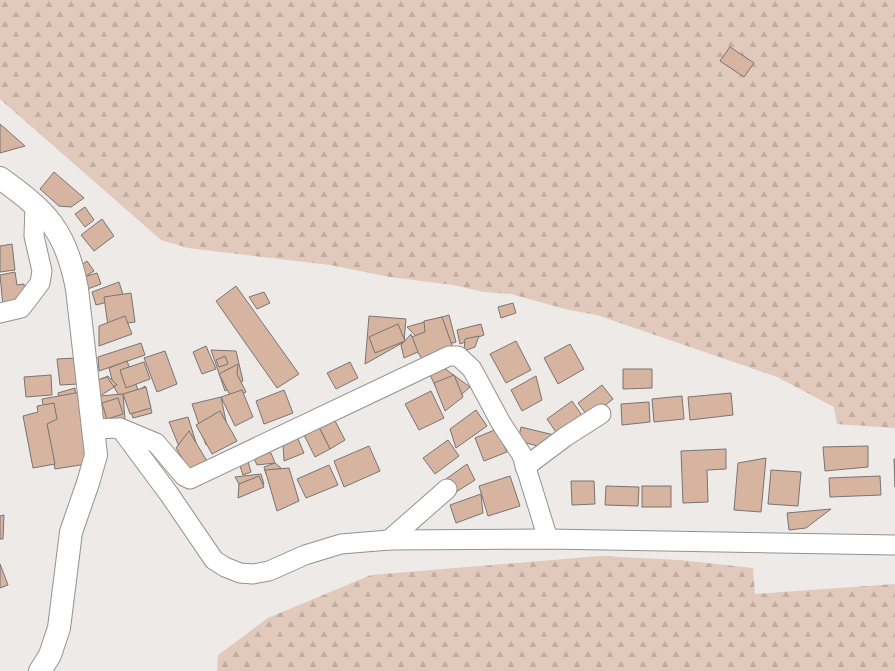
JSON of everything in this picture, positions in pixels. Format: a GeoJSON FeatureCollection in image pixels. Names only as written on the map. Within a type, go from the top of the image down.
{"type":"FeatureCollection","features":[{"type":"Feature","properties":{"kind":"main road"},"geometry":{"type":"LineString","coordinates":[[0,178],[48,217],[59,231],[72,262],[77,289],[96,455],[71,532],[59,628],[50,655],[40,671]]}},
{"type":"Feature","properties":{"kind":"street"},"geometry":{"type":"LineString","coordinates":[[0,313],[21,308],[40,283],[42,272],[34,236],[35,205]]}},
{"type":"Feature","properties":{"kind":"street"},"geometry":{"type":"LineString","coordinates":[[93,429],[120,428],[156,443],[184,476],[190,479],[449,356],[458,356],[472,369],[501,424],[522,456],[548,539]]}},
{"type":"Feature","properties":{"kind":"street"},"geometry":{"type":"LineString","coordinates":[[525,467],[565,437],[601,414]]}},
{"type":"Feature","properties":{"kind":"street"},"geometry":{"type":"LineString","coordinates":[[120,428],[169,494],[214,560],[225,567],[240,573],[253,574],[269,571],[305,555],[341,544],[389,540],[548,539],[895,545]]}},
{"type":"Feature","properties":{"kind":"street"},"geometry":{"type":"LineString","coordinates":[[389,540],[447,489]]}},
{"type":"Feature","properties":{"kind":"green space"},"geometry":{"type":"Polygon","coordinates":[[[0,0],[895,0],[895,428],[837,424],[834,407],[777,377],[597,315],[569,310],[511,294],[484,292],[453,285],[390,277],[330,265],[188,248],[161,240],[0,99],[0,0]]]}},
{"type":"Feature","properties":{"kind":"green space"},"geometry":{"type":"Polygon","coordinates":[[[600,556],[679,560],[753,568],[755,594],[895,584],[895,671],[217,671],[218,655],[268,618],[371,575],[600,556]]]}},
{"type":"Feature","properties":{"kind":"building"},"geometry":{"type":"Polygon","coordinates":[[[730,47],[754,63],[744,77],[720,61],[730,47]]]}},
{"type":"Feature","properties":{"kind":"building"},"geometry":{"type":"Polygon","coordinates":[[[0,124],[25,146],[0,153],[0,124]]]}},
{"type":"Feature","properties":{"kind":"building"},"geometry":{"type":"Polygon","coordinates":[[[54,172],[84,198],[71,207],[59,206],[40,189],[54,172]]]}},
{"type":"Feature","properties":{"kind":"building"},"geometry":{"type":"Polygon","coordinates":[[[85,207],[94,220],[85,227],[75,214],[85,207]]]}},
{"type":"Feature","properties":{"kind":"building"},"geometry":{"type":"Polygon","coordinates":[[[102,219],[114,236],[94,251],[81,235],[102,219]]]}},
{"type":"Feature","properties":{"kind":"building"},"geometry":{"type":"Polygon","coordinates":[[[12,244],[15,270],[0,272],[0,246],[12,244]]]}},
{"type":"Feature","properties":{"kind":"building"},"geometry":{"type":"Polygon","coordinates":[[[87,261],[94,271],[86,276],[80,266],[87,261]]]}},
{"type":"Feature","properties":{"kind":"building"},"geometry":{"type":"Polygon","coordinates":[[[15,272],[17,285],[24,284],[26,302],[3,306],[0,275],[15,272]]]}},
{"type":"Feature","properties":{"kind":"building"},"geometry":{"type":"Polygon","coordinates":[[[97,273],[101,284],[85,290],[80,278],[97,273]]]}},
{"type":"Feature","properties":{"kind":"building"},"geometry":{"type":"Polygon","coordinates":[[[119,282],[124,298],[96,305],[92,292],[119,282]]]}},
{"type":"Feature","properties":{"kind":"building"},"geometry":{"type":"Polygon","coordinates":[[[236,286],[299,374],[277,388],[216,301],[236,286]]]}},
{"type":"Feature","properties":{"kind":"building"},"geometry":{"type":"Polygon","coordinates":[[[264,292],[270,303],[257,309],[249,297],[264,292]]]}},
{"type":"Feature","properties":{"kind":"building"},"geometry":{"type":"Polygon","coordinates":[[[131,293],[135,322],[108,326],[104,297],[131,293]]]}},
{"type":"Feature","properties":{"kind":"building"},"geometry":{"type":"Polygon","coordinates":[[[513,303],[516,313],[501,318],[498,307],[513,303]]]}},
{"type":"Feature","properties":{"kind":"building"},"geometry":{"type":"Polygon","coordinates":[[[449,315],[456,342],[429,350],[407,327],[449,315]]]}},
{"type":"Feature","properties":{"kind":"building"},"geometry":{"type":"Polygon","coordinates":[[[125,316],[132,334],[99,346],[99,326],[125,316]]]}},
{"type":"Feature","properties":{"kind":"building"},"geometry":{"type":"Polygon","coordinates":[[[369,316],[406,319],[404,342],[365,364],[369,316]]]}},
{"type":"Feature","properties":{"kind":"building"},"geometry":{"type":"Polygon","coordinates":[[[442,317],[453,348],[422,359],[409,338],[425,332],[424,321],[442,317]]]}},
{"type":"Feature","properties":{"kind":"building"},"geometry":{"type":"Polygon","coordinates":[[[398,324],[405,341],[375,353],[369,337],[398,324]]]}},
{"type":"Feature","properties":{"kind":"building"},"geometry":{"type":"Polygon","coordinates":[[[481,324],[484,335],[460,344],[457,330],[481,324]]]}},
{"type":"Feature","properties":{"kind":"building"},"geometry":{"type":"Polygon","coordinates":[[[411,334],[418,352],[404,358],[401,345],[411,334]]]}},
{"type":"Feature","properties":{"kind":"building"},"geometry":{"type":"Polygon","coordinates":[[[479,336],[475,347],[464,351],[465,339],[479,336]]]}},
{"type":"Feature","properties":{"kind":"building"},"geometry":{"type":"Polygon","coordinates":[[[516,341],[531,370],[506,383],[490,354],[516,341]]]}},
{"type":"Feature","properties":{"kind":"building"},"geometry":{"type":"Polygon","coordinates":[[[141,343],[145,355],[99,371],[98,357],[141,343]]]}},
{"type":"Feature","properties":{"kind":"building"},"geometry":{"type":"Polygon","coordinates":[[[570,344],[584,369],[558,384],[544,358],[570,344]]]}},
{"type":"Feature","properties":{"kind":"building"},"geometry":{"type":"Polygon","coordinates":[[[206,346],[216,369],[202,374],[193,352],[206,346]]]}},
{"type":"Feature","properties":{"kind":"building"},"geometry":{"type":"Polygon","coordinates":[[[211,350],[236,351],[243,381],[225,391],[211,350]]]}},
{"type":"Feature","properties":{"kind":"building"},"geometry":{"type":"Polygon","coordinates":[[[165,351],[177,384],[157,392],[144,358],[165,351]]]}},
{"type":"Feature","properties":{"kind":"building"},"geometry":{"type":"Polygon","coordinates":[[[225,356],[228,364],[219,367],[216,360],[225,356]]]}},
{"type":"Feature","properties":{"kind":"building"},"geometry":{"type":"Polygon","coordinates":[[[76,358],[78,384],[60,385],[57,359],[76,358]]]}},
{"type":"Feature","properties":{"kind":"building"},"geometry":{"type":"Polygon","coordinates":[[[127,361],[138,390],[120,397],[114,387],[109,368],[127,361]]]}},
{"type":"Feature","properties":{"kind":"building"},"geometry":{"type":"Polygon","coordinates":[[[144,362],[150,379],[126,388],[120,370],[144,362]]]}},
{"type":"Feature","properties":{"kind":"building"},"geometry":{"type":"Polygon","coordinates":[[[350,362],[358,378],[336,389],[327,373],[350,362]]]}},
{"type":"Feature","properties":{"kind":"building"},"geometry":{"type":"Polygon","coordinates":[[[238,364],[237,374],[246,392],[232,399],[219,374],[238,364]]]}},
{"type":"Feature","properties":{"kind":"building"},"geometry":{"type":"Polygon","coordinates":[[[444,368],[470,387],[446,408],[430,375],[444,368]]]}},
{"type":"Feature","properties":{"kind":"building"},"geometry":{"type":"Polygon","coordinates":[[[623,369],[652,369],[652,388],[623,389],[623,369]]]}},
{"type":"Feature","properties":{"kind":"building"},"geometry":{"type":"Polygon","coordinates":[[[51,375],[52,395],[26,397],[24,377],[51,375]]]}},
{"type":"Feature","properties":{"kind":"building"},"geometry":{"type":"Polygon","coordinates":[[[454,375],[463,397],[445,411],[434,383],[454,375]]]}},
{"type":"Feature","properties":{"kind":"building"},"geometry":{"type":"Polygon","coordinates":[[[108,376],[117,385],[93,394],[99,380],[108,376]]]}},
{"type":"Feature","properties":{"kind":"building"},"geometry":{"type":"Polygon","coordinates":[[[536,376],[542,400],[522,411],[511,390],[536,376]]]}},
{"type":"Feature","properties":{"kind":"building"},"geometry":{"type":"Polygon","coordinates":[[[107,377],[114,387],[100,396],[91,382],[107,377]]]}},
{"type":"Feature","properties":{"kind":"building"},"geometry":{"type":"Polygon","coordinates":[[[602,385],[613,399],[589,418],[578,403],[602,385]]]}},
{"type":"Feature","properties":{"kind":"building"},"geometry":{"type":"Polygon","coordinates":[[[145,386],[152,413],[133,418],[127,399],[145,386]]]}},
{"type":"Feature","properties":{"kind":"building"},"geometry":{"type":"Polygon","coordinates":[[[146,387],[151,408],[130,414],[123,394],[146,387]]]}},
{"type":"Feature","properties":{"kind":"building"},"geometry":{"type":"Polygon","coordinates":[[[75,388],[76,405],[62,407],[58,393],[75,388]]]}},
{"type":"Feature","properties":{"kind":"building"},"geometry":{"type":"Polygon","coordinates":[[[242,390],[253,417],[235,426],[221,397],[242,390]]]}},
{"type":"Feature","properties":{"kind":"building"},"geometry":{"type":"Polygon","coordinates":[[[284,390],[293,413],[264,424],[256,401],[284,390]]]}},
{"type":"Feature","properties":{"kind":"building"},"geometry":{"type":"Polygon","coordinates":[[[431,391],[444,418],[419,430],[405,404],[431,391]]]}},
{"type":"Feature","properties":{"kind":"building"},"geometry":{"type":"Polygon","coordinates":[[[81,392],[93,463],[55,469],[42,399],[81,392]]]}},
{"type":"Feature","properties":{"kind":"building"},"geometry":{"type":"Polygon","coordinates":[[[731,393],[733,415],[690,420],[688,397],[731,393]]]}},
{"type":"Feature","properties":{"kind":"building"},"geometry":{"type":"Polygon","coordinates":[[[123,394],[125,419],[102,421],[100,396],[123,394]]]}},
{"type":"Feature","properties":{"kind":"building"},"geometry":{"type":"Polygon","coordinates":[[[682,396],[684,419],[654,422],[652,399],[682,396]]]}},
{"type":"Feature","properties":{"kind":"building"},"geometry":{"type":"Polygon","coordinates":[[[221,397],[228,431],[206,445],[192,404],[221,397]]]}},
{"type":"Feature","properties":{"kind":"building"},"geometry":{"type":"Polygon","coordinates":[[[118,398],[123,414],[107,419],[102,403],[118,398]]]}},
{"type":"Feature","properties":{"kind":"building"},"geometry":{"type":"Polygon","coordinates":[[[572,401],[586,421],[560,438],[547,419],[572,401]]]}},
{"type":"Feature","properties":{"kind":"building"},"geometry":{"type":"Polygon","coordinates":[[[649,402],[650,422],[622,425],[621,404],[649,402]]]}},
{"type":"Feature","properties":{"kind":"building"},"geometry":{"type":"Polygon","coordinates":[[[54,403],[57,419],[47,424],[55,464],[33,468],[23,416],[38,412],[37,406],[54,403]]]}},
{"type":"Feature","properties":{"kind":"building"},"geometry":{"type":"Polygon","coordinates":[[[476,410],[487,426],[456,448],[450,429],[476,410]]]}},
{"type":"Feature","properties":{"kind":"building"},"geometry":{"type":"Polygon","coordinates":[[[220,411],[237,441],[212,454],[196,425],[220,411]]]}},
{"type":"Feature","properties":{"kind":"building"},"geometry":{"type":"Polygon","coordinates":[[[332,415],[345,440],[330,449],[318,425],[332,415]]]}},
{"type":"Feature","properties":{"kind":"building"},"geometry":{"type":"Polygon","coordinates":[[[188,417],[199,452],[185,461],[169,422],[188,417]]]}},
{"type":"Feature","properties":{"kind":"building"},"geometry":{"type":"Polygon","coordinates":[[[318,425],[330,449],[315,457],[301,429],[318,425]]]}},
{"type":"Feature","properties":{"kind":"building"},"geometry":{"type":"Polygon","coordinates":[[[521,427],[554,435],[546,448],[518,441],[521,427]]]}},
{"type":"Feature","properties":{"kind":"building"},"geometry":{"type":"Polygon","coordinates":[[[497,429],[507,452],[484,461],[475,438],[497,429]]]}},
{"type":"Feature","properties":{"kind":"building"},"geometry":{"type":"Polygon","coordinates":[[[189,431],[207,461],[190,471],[176,448],[189,431]]]}},
{"type":"Feature","properties":{"kind":"building"},"geometry":{"type":"Polygon","coordinates":[[[295,432],[304,453],[284,461],[283,444],[295,432]]]}},
{"type":"Feature","properties":{"kind":"building"},"geometry":{"type":"Polygon","coordinates":[[[448,440],[459,456],[435,474],[423,458],[448,440]]]}},
{"type":"Feature","properties":{"kind":"building"},"geometry":{"type":"Polygon","coordinates":[[[369,446],[380,471],[344,487],[334,461],[369,446]]]}},
{"type":"Feature","properties":{"kind":"building"},"geometry":{"type":"Polygon","coordinates":[[[868,446],[868,467],[825,471],[823,447],[868,446]]]}},
{"type":"Feature","properties":{"kind":"building"},"geometry":{"type":"Polygon","coordinates":[[[726,449],[726,469],[707,470],[708,502],[683,503],[681,451],[726,449]]]}},
{"type":"Feature","properties":{"kind":"building"},"geometry":{"type":"Polygon","coordinates":[[[251,452],[271,453],[275,463],[257,465],[251,452]]]}},
{"type":"Feature","properties":{"kind":"building"},"geometry":{"type":"Polygon","coordinates":[[[246,455],[251,472],[243,475],[237,457],[246,455]]]}},
{"type":"Feature","properties":{"kind":"building"},"geometry":{"type":"Polygon","coordinates":[[[766,458],[761,512],[734,510],[738,463],[766,458]]]}},
{"type":"Feature","properties":{"kind":"building"},"geometry":{"type":"Polygon","coordinates":[[[894,459],[895,459],[895,487],[894,459]]]}},
{"type":"Feature","properties":{"kind":"building"},"geometry":{"type":"Polygon","coordinates":[[[275,463],[281,468],[266,474],[264,467],[275,463]]]}},
{"type":"Feature","properties":{"kind":"building"},"geometry":{"type":"Polygon","coordinates":[[[467,464],[475,480],[456,492],[446,479],[467,464]]]}},
{"type":"Feature","properties":{"kind":"building"},"geometry":{"type":"Polygon","coordinates":[[[329,465],[338,485],[306,498],[297,479],[329,465]]]}},
{"type":"Feature","properties":{"kind":"building"},"geometry":{"type":"Polygon","coordinates":[[[289,468],[299,501],[277,511],[265,470],[289,468]]]}},
{"type":"Feature","properties":{"kind":"building"},"geometry":{"type":"Polygon","coordinates":[[[771,470],[801,472],[798,506],[768,504],[771,470]]]}},
{"type":"Feature","properties":{"kind":"building"},"geometry":{"type":"Polygon","coordinates":[[[261,474],[264,484],[244,493],[235,477],[261,474]]]}},
{"type":"Feature","properties":{"kind":"building"},"geometry":{"type":"Polygon","coordinates":[[[259,476],[264,487],[238,498],[239,484],[259,476]]]}},
{"type":"Feature","properties":{"kind":"building"},"geometry":{"type":"Polygon","coordinates":[[[510,476],[520,506],[488,516],[479,486],[510,476]]]}},
{"type":"Feature","properties":{"kind":"building"},"geometry":{"type":"Polygon","coordinates":[[[880,476],[881,495],[830,497],[829,478],[880,476]]]}},
{"type":"Feature","properties":{"kind":"building"},"geometry":{"type":"Polygon","coordinates":[[[571,481],[594,481],[595,504],[572,505],[571,481]]]}},
{"type":"Feature","properties":{"kind":"building"},"geometry":{"type":"Polygon","coordinates":[[[606,486],[639,487],[638,506],[605,505],[606,486]]]}},
{"type":"Feature","properties":{"kind":"building"},"geometry":{"type":"Polygon","coordinates":[[[642,486],[671,486],[671,507],[642,507],[642,486]]]}},
{"type":"Feature","properties":{"kind":"building"},"geometry":{"type":"Polygon","coordinates":[[[481,494],[483,513],[456,523],[450,505],[481,494]]]}},
{"type":"Feature","properties":{"kind":"building"},"geometry":{"type":"Polygon","coordinates":[[[831,509],[806,528],[789,530],[787,513],[831,509]]]}},
{"type":"Feature","properties":{"kind":"building"},"geometry":{"type":"Polygon","coordinates":[[[4,515],[3,539],[0,539],[0,516],[4,515]]]}},
{"type":"Feature","properties":{"kind":"building"},"geometry":{"type":"Polygon","coordinates":[[[0,564],[8,585],[0,588],[0,564]]]}}]}
